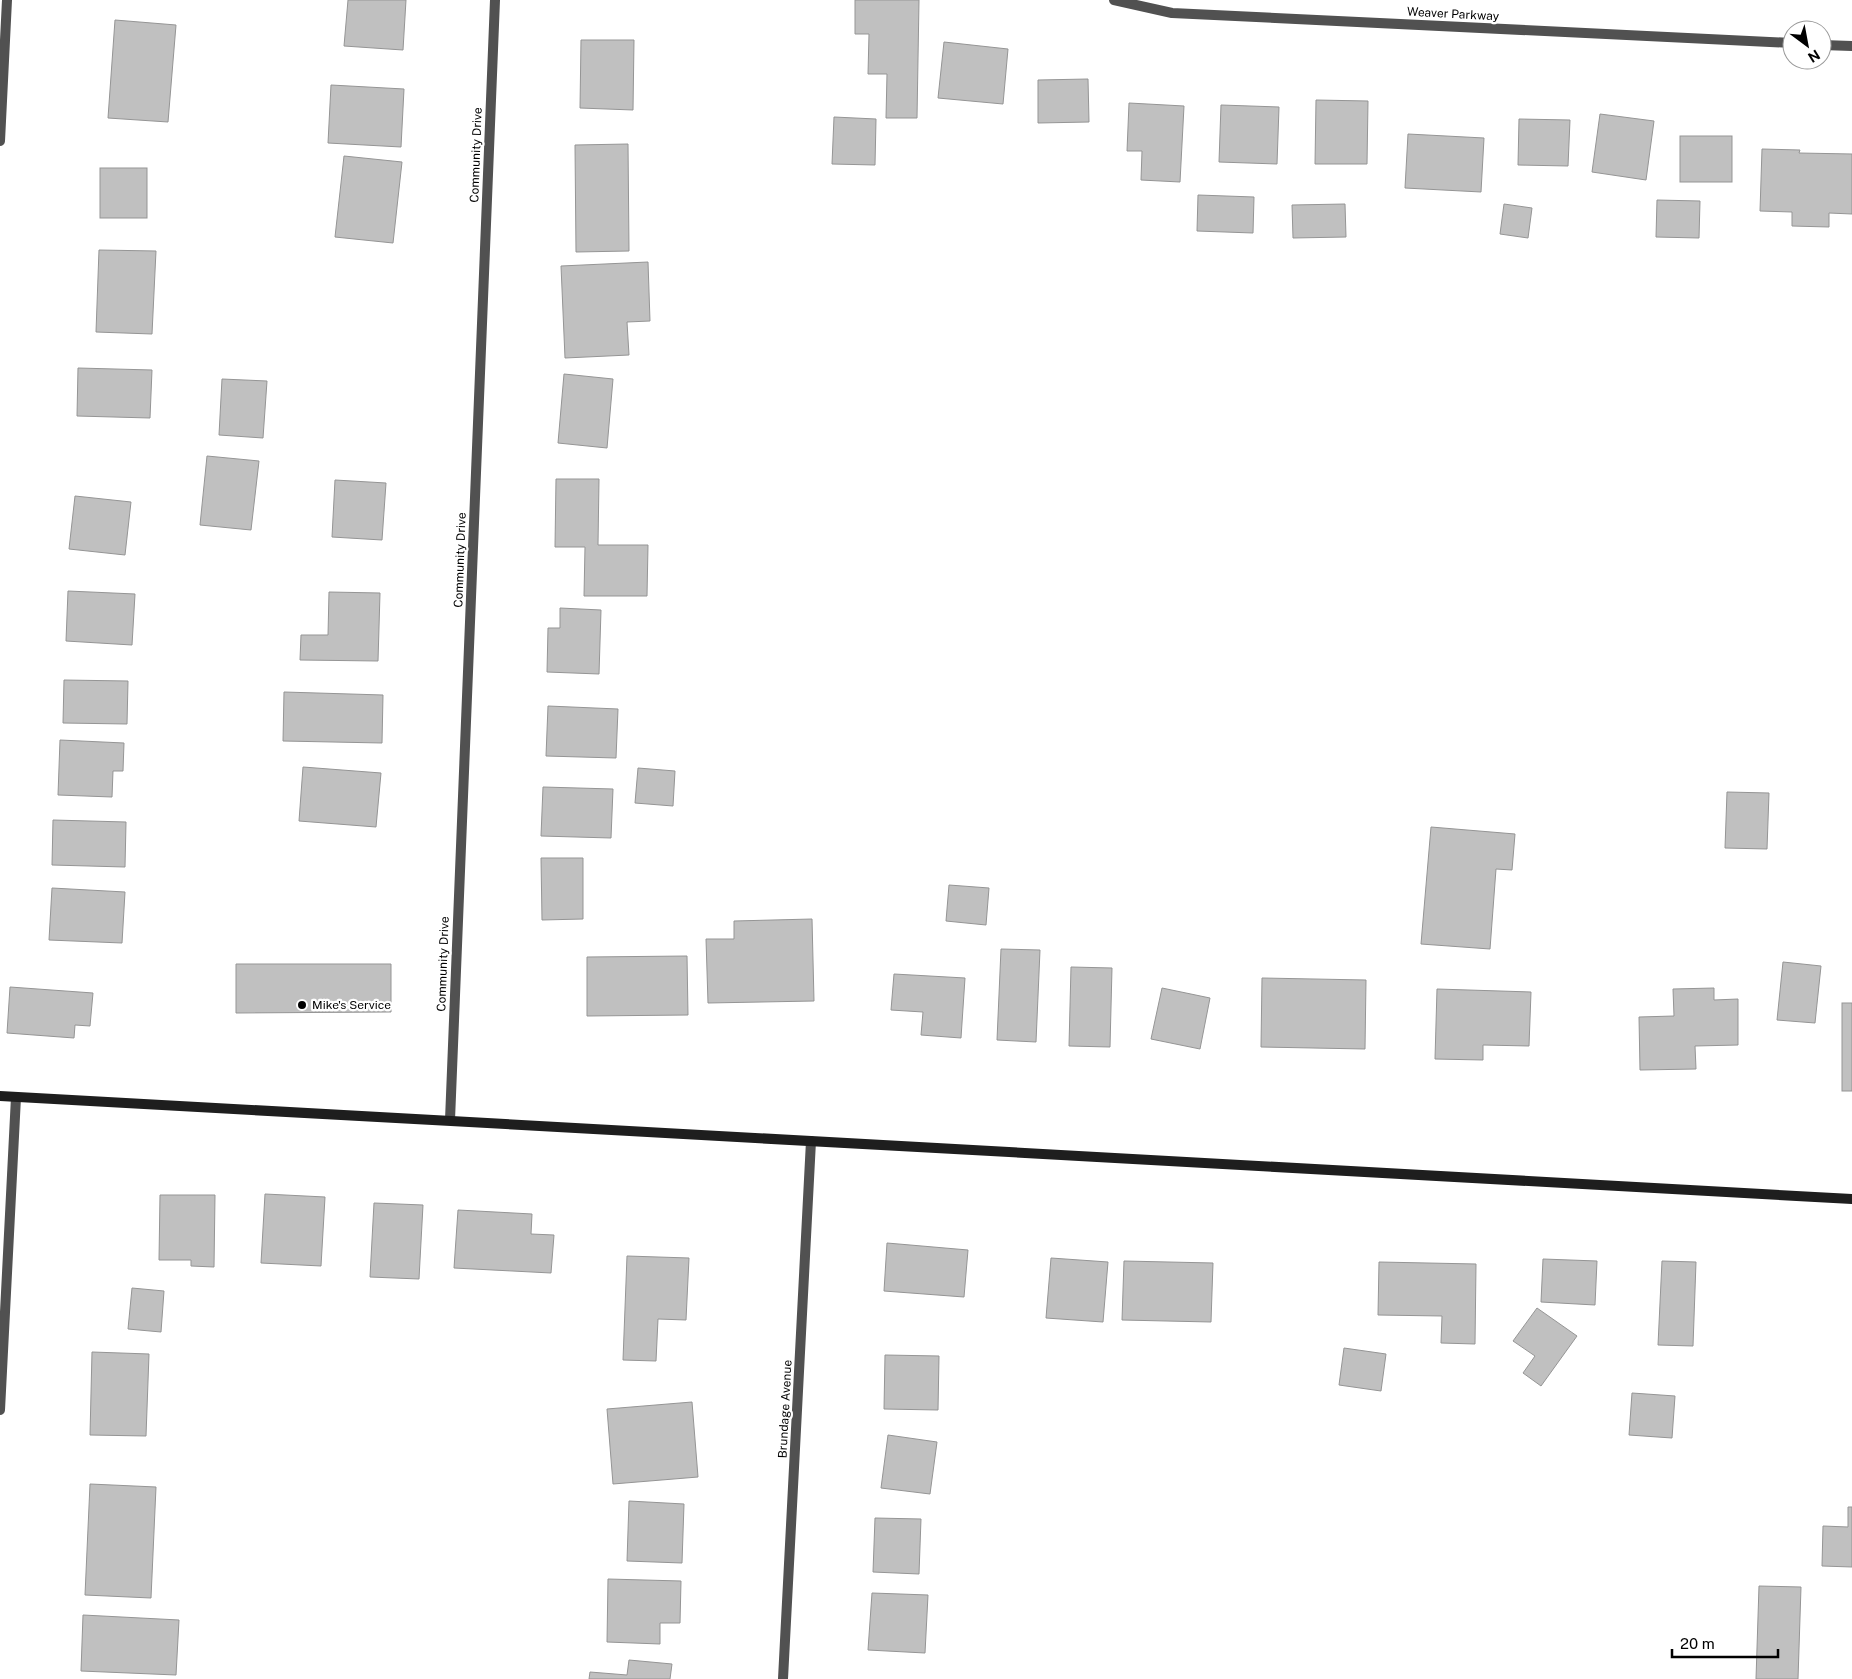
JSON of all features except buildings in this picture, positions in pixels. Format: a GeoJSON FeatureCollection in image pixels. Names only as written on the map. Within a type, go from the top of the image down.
{"type":"FeatureCollection","features":[{"type":"Feature","properties":{"kind":"street"},"geometry":{"type":"LineString","coordinates":[[0,141],[7,0]]}},
{"type":"Feature","properties":{"kind":"street","name":"Community Drive"},"geometry":{"type":"LineString","coordinates":[[450,1120],[495,0]]}},
{"type":"Feature","properties":{"kind":"street","name":"Weaver Parkway"},"geometry":{"type":"LineString","coordinates":[[1114,0],[1172,14],[1782,43]]}},
{"type":"Feature","properties":{"kind":"street"},"geometry":{"type":"LineString","coordinates":[[1832,45],[1852,46]]}},
{"type":"Feature","properties":{"kind":"street"},"geometry":{"type":"LineString","coordinates":[[0,1096],[1852,1199]]}},
{"type":"Feature","properties":{"kind":"street"},"geometry":{"type":"LineString","coordinates":[[0,1410],[16,1097]]}},
{"type":"Feature","properties":{"kind":"street","name":"Brundage Avenue"},"geometry":{"type":"LineString","coordinates":[[783,1679],[811,1140]]}},
{"type":"Feature","properties":{"kind":"place","name":"Mike's Service"},"geometry":{"type":"Point","coordinates":[302,1005]}}]}
